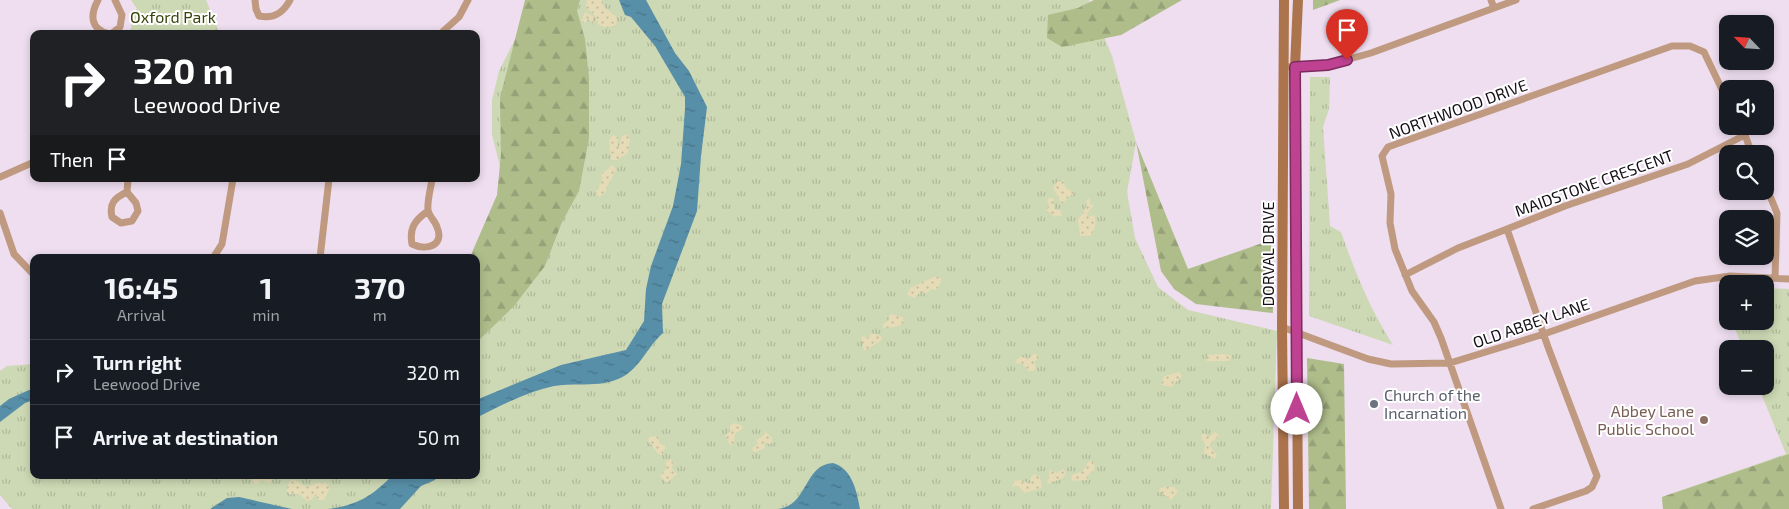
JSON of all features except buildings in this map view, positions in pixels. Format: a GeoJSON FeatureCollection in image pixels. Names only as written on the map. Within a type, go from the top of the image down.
{"type":"FeatureCollection","features":[{"type":"Feature","properties":{"kind":"main road","name":"DORVAL DRIVE"},"geometry":{"type":"LineString","coordinates":[[1284,0],[1282,327],[1284,509]]}},
{"type":"Feature","properties":{"kind":"main road","name":"DORVAL DRIVE"},"geometry":{"type":"LineString","coordinates":[[1298,0],[1295,67],[1298,509]]}},
{"type":"Feature","properties":{"kind":"street"},"geometry":{"type":"LineString","coordinates":[[98,0],[92,11],[92,22],[99,30]]}},
{"type":"Feature","properties":{"kind":"street"},"geometry":{"type":"LineString","coordinates":[[115,0],[122,15],[120,27],[116,30]]}},
{"type":"Feature","properties":{"kind":"street"},"geometry":{"type":"LineString","coordinates":[[255,0],[259,16],[270,18],[282,12],[290,0]]}},
{"type":"Feature","properties":{"kind":"street"},"geometry":{"type":"LineString","coordinates":[[444,30],[459,17],[468,0]]}},
{"type":"Feature","properties":{"kind":"street"},"geometry":{"type":"LineString","coordinates":[[1491,0],[1494,8]]}},
{"type":"Feature","properties":{"kind":"street"},"geometry":{"type":"LineString","coordinates":[[1283,67],[1328,65],[1371,53],[1516,0]]}},
{"type":"Feature","properties":{"kind":"street","name":"NORTHWOOD DRIVE"},"geometry":{"type":"LineString","coordinates":[[1501,509],[1434,322],[1412,291],[1405,275],[1390,229],[1390,194],[1382,156],[1388,147],[1672,46],[1690,46],[1704,52],[1719,83]]}},
{"type":"Feature","properties":{"kind":"street"},"geometry":{"type":"LineString","coordinates":[[1745,136],[1748,145]]}},
{"type":"Feature","properties":{"kind":"street","name":"MAIDSTONE CRESCENT"},"geometry":{"type":"LineString","coordinates":[[1533,509],[1586,491],[1592,487],[1597,476],[1544,334],[1508,229],[1565,206],[1688,164],[1745,136]]}},
{"type":"Feature","properties":{"kind":"street"},"geometry":{"type":"LineString","coordinates":[[0,177],[30,164]]}},
{"type":"Feature","properties":{"kind":"street"},"geometry":{"type":"LineString","coordinates":[[126,192],[136,202],[138,211],[132,221],[121,223],[112,217],[110,209],[113,201],[126,192],[128,182]]}},
{"type":"Feature","properties":{"kind":"street"},"geometry":{"type":"LineString","coordinates":[[216,254],[222,244],[232,182]]}},
{"type":"Feature","properties":{"kind":"street"},"geometry":{"type":"LineString","coordinates":[[321,254],[330,182]]}},
{"type":"Feature","properties":{"kind":"street"},"geometry":{"type":"LineString","coordinates":[[428,211],[412,226],[410,234],[412,244],[420,248],[428,248],[435,244],[439,237],[438,228],[428,211],[432,182]]}},
{"type":"Feature","properties":{"kind":"street"},"geometry":{"type":"LineString","coordinates":[[1772,200],[1777,213],[1775,278]]}},
{"type":"Feature","properties":{"kind":"street"},"geometry":{"type":"LineString","coordinates":[[0,213],[14,254],[30,271]]}},
{"type":"Feature","properties":{"kind":"street"},"geometry":{"type":"LineString","coordinates":[[1405,275],[1458,248],[1508,229]]}},
{"type":"Feature","properties":{"kind":"street","name":"OLD ABBEY LANE"},"geometry":{"type":"LineString","coordinates":[[1282,327],[1368,359],[1391,364],[1450,363],[1544,334],[1695,281],[1730,276],[1789,279]]}},
{"type":"Feature","properties":{"kind":"green space","name":"Oxford Park"},"geometry":{"type":"Polygon","coordinates":[[[131,0],[206,0],[218,30],[130,30],[132,13],[137,9],[131,0]]]}},
{"type":"Feature","properties":{"kind":"green space"},"geometry":{"type":"Polygon","coordinates":[[[525,0],[580,0],[577,11],[585,39],[589,78],[589,138],[579,191],[562,222],[545,266],[514,306],[480,339],[480,254],[471,254],[497,195],[501,154],[500,98],[525,0]]]}},
{"type":"Feature","properties":{"kind":"green space"},"geometry":{"type":"Polygon","coordinates":[[[535,0],[1089,0],[1112,56],[1136,142],[1127,192],[1135,238],[1158,287],[1188,310],[1277,331],[1271,509],[12,509],[0,495],[0,371],[7,366],[30,364],[30,479],[480,479],[480,262],[505,186],[492,135],[492,100],[499,71],[535,0]]]}},
{"type":"Feature","properties":{"kind":"green space"},"geometry":{"type":"Polygon","coordinates":[[[1094,0],[1182,0],[1121,35],[1062,47],[1047,38],[1048,15],[1078,8],[1094,0]]]}},
{"type":"Feature","properties":{"kind":"green space"},"geometry":{"type":"Polygon","coordinates":[[[1313,0],[1340,0],[1313,10],[1313,0]]]}},
{"type":"Feature","properties":{"kind":"green space"},"geometry":{"type":"Polygon","coordinates":[[[185,11],[194,30],[140,30],[139,26],[185,11]]]}},
{"type":"Feature","properties":{"kind":"green space"},"geometry":{"type":"Polygon","coordinates":[[[1310,77],[1330,77],[1329,109],[1323,127],[1330,226],[1341,232],[1364,290],[1377,318],[1393,345],[1309,316],[1310,77]]]}},
{"type":"Feature","properties":{"kind":"green space"},"geometry":{"type":"Polygon","coordinates":[[[1136,142],[1188,269],[1271,240],[1273,313],[1196,304],[1174,289],[1161,271],[1136,142]]]}},
{"type":"Feature","properties":{"kind":"green space"},"geometry":{"type":"Polygon","coordinates":[[[1774,288],[1789,289],[1789,509],[1663,509],[1662,497],[1786,454],[1762,395],[1774,395],[1774,340],[1739,340],[1736,330],[1774,330],[1774,288]]]}},
{"type":"Feature","properties":{"kind":"green space"},"geometry":{"type":"Polygon","coordinates":[[[1307,358],[1344,364],[1346,509],[1309,509],[1307,358]]]}},
{"type":"Feature","properties":{"kind":"green space"},"geometry":{"type":"Polygon","coordinates":[[[1789,454],[1789,509],[1663,509],[1662,497],[1789,454]]]}},
{"type":"Feature","properties":{"kind":"sand"},"geometry":{"type":"Polygon","coordinates":[[[587,0],[602,0],[604,7],[617,17],[616,25],[607,28],[599,25],[593,13],[586,8],[587,0]]]}},
{"type":"Feature","properties":{"kind":"sand"},"geometry":{"type":"Polygon","coordinates":[[[585,12],[593,16],[593,24],[588,19],[585,23],[581,22],[585,12]]]}},
{"type":"Feature","properties":{"kind":"sand"},"geometry":{"type":"Polygon","coordinates":[[[626,134],[630,138],[628,153],[617,160],[611,160],[609,140],[613,135],[618,137],[618,149],[622,136],[626,134]]]}},
{"type":"Feature","properties":{"kind":"sand"},"geometry":{"type":"Polygon","coordinates":[[[612,165],[616,169],[615,172],[604,194],[599,197],[596,192],[602,180],[601,175],[612,165]]]}},
{"type":"Feature","properties":{"kind":"sand"},"geometry":{"type":"Polygon","coordinates":[[[1063,180],[1066,188],[1075,193],[1067,198],[1062,205],[1053,187],[1057,182],[1063,180]]]}},
{"type":"Feature","properties":{"kind":"sand"},"geometry":{"type":"Polygon","coordinates":[[[1049,197],[1054,199],[1054,209],[1062,211],[1062,216],[1055,217],[1046,210],[1049,206],[1047,200],[1049,197]]]}},
{"type":"Feature","properties":{"kind":"sand"},"geometry":{"type":"Polygon","coordinates":[[[1087,198],[1090,199],[1090,204],[1094,205],[1087,214],[1089,217],[1094,215],[1095,226],[1090,236],[1080,236],[1078,220],[1086,208],[1087,198]]]}},
{"type":"Feature","properties":{"kind":"sand"},"geometry":{"type":"Polygon","coordinates":[[[936,276],[942,279],[937,290],[931,289],[926,294],[921,291],[915,298],[907,295],[910,288],[936,276]]]}},
{"type":"Feature","properties":{"kind":"sand"},"geometry":{"type":"Polygon","coordinates":[[[890,314],[903,317],[904,323],[897,327],[883,328],[883,324],[888,321],[890,314]]]}},
{"type":"Feature","properties":{"kind":"sand"},"geometry":{"type":"Polygon","coordinates":[[[872,333],[881,336],[882,340],[864,351],[861,338],[863,336],[868,338],[872,333]]]}},
{"type":"Feature","properties":{"kind":"sand"},"geometry":{"type":"Polygon","coordinates":[[[1035,353],[1039,358],[1034,362],[1036,368],[1033,371],[1028,371],[1023,364],[1015,363],[1019,357],[1029,358],[1035,353]]]}},
{"type":"Feature","properties":{"kind":"sand"},"geometry":{"type":"Polygon","coordinates":[[[1207,355],[1231,355],[1231,358],[1228,361],[1206,361],[1207,355]]]}},
{"type":"Feature","properties":{"kind":"sand"},"geometry":{"type":"Polygon","coordinates":[[[1179,372],[1182,376],[1171,387],[1161,385],[1164,376],[1179,372]]]}},
{"type":"Feature","properties":{"kind":"sand"},"geometry":{"type":"Polygon","coordinates":[[[735,423],[743,428],[735,434],[734,444],[730,445],[725,436],[730,431],[730,425],[735,423]]]}},
{"type":"Feature","properties":{"kind":"sand"},"geometry":{"type":"Polygon","coordinates":[[[766,432],[772,438],[772,443],[764,442],[765,448],[753,453],[752,448],[758,444],[756,439],[762,437],[766,432]]]}},
{"type":"Feature","properties":{"kind":"sand"},"geometry":{"type":"Polygon","coordinates":[[[1215,432],[1219,436],[1209,445],[1217,455],[1215,459],[1204,453],[1205,445],[1201,436],[1204,433],[1209,437],[1215,432]]]}},
{"type":"Feature","properties":{"kind":"sand"},"geometry":{"type":"Polygon","coordinates":[[[658,436],[659,443],[666,446],[662,455],[658,454],[648,440],[649,437],[658,436]]]}},
{"type":"Feature","properties":{"kind":"sand"},"geometry":{"type":"Polygon","coordinates":[[[670,459],[673,461],[672,469],[677,474],[667,483],[660,476],[666,469],[666,462],[670,459]]]}},
{"type":"Feature","properties":{"kind":"sand"},"geometry":{"type":"Polygon","coordinates":[[[1089,461],[1093,461],[1095,467],[1093,472],[1088,475],[1087,480],[1071,481],[1072,475],[1083,471],[1089,461]]]}},
{"type":"Feature","properties":{"kind":"sand"},"geometry":{"type":"Polygon","coordinates":[[[1063,469],[1066,473],[1063,478],[1047,484],[1050,470],[1057,473],[1063,469]]]}},
{"type":"Feature","properties":{"kind":"sand"},"geometry":{"type":"Polygon","coordinates":[[[1034,474],[1040,477],[1042,487],[1039,489],[1024,493],[1019,487],[1012,486],[1014,481],[1021,480],[1030,484],[1031,477],[1034,474]]]}},
{"type":"Feature","properties":{"kind":"sand"},"geometry":{"type":"Polygon","coordinates":[[[253,479],[272,479],[270,483],[262,480],[256,484],[252,481],[253,479]]]}},
{"type":"Feature","properties":{"kind":"sand"},"geometry":{"type":"Polygon","coordinates":[[[294,480],[307,487],[317,483],[326,483],[330,488],[324,500],[318,500],[316,493],[311,500],[307,501],[299,494],[290,494],[286,490],[290,481],[294,480]]]}},
{"type":"Feature","properties":{"kind":"sand"},"geometry":{"type":"Polygon","coordinates":[[[1174,487],[1178,491],[1171,500],[1159,491],[1160,488],[1174,487]]]}},
{"type":"Feature","properties":{"kind":"water"},"geometry":{"type":"Polygon","coordinates":[[[619,0],[646,0],[675,53],[689,71],[707,107],[697,211],[662,304],[663,333],[637,365],[625,376],[603,383],[554,386],[514,399],[480,416],[480,398],[561,365],[626,350],[644,321],[646,289],[651,266],[673,206],[681,164],[685,97],[655,46],[631,17],[625,15],[619,0]]]}},
{"type":"Feature","properties":{"kind":"water"},"geometry":{"type":"Polygon","coordinates":[[[30,390],[30,401],[0,422],[0,406],[9,399],[30,390]]]}},
{"type":"Feature","properties":{"kind":"water"},"geometry":{"type":"Polygon","coordinates":[[[833,463],[845,470],[849,475],[855,488],[860,509],[778,509],[788,506],[795,501],[816,470],[824,465],[833,463]]]}},
{"type":"Feature","properties":{"kind":"water"},"geometry":{"type":"Polygon","coordinates":[[[389,479],[436,479],[421,486],[400,509],[328,509],[356,502],[378,489],[389,479]]]}},
{"type":"Feature","properties":{"kind":"water"},"geometry":{"type":"Polygon","coordinates":[[[239,497],[292,509],[210,509],[227,498],[239,497]]]}},
{"type":"Feature","properties":{"kind":"place","name":"Church of the Incarnation"},"geometry":{"type":"Point","coordinates":[1374,404]}},
{"type":"Feature","properties":{"kind":"place","name":"Abbey Lane Public School"},"geometry":{"type":"Point","coordinates":[1704,420]}},
{"type":"Feature","properties":{"kind":"route"},"geometry":{"type":"LineString","coordinates":[[1297,409],[1295,67],[1328,65],[1347,60]]}}]}
